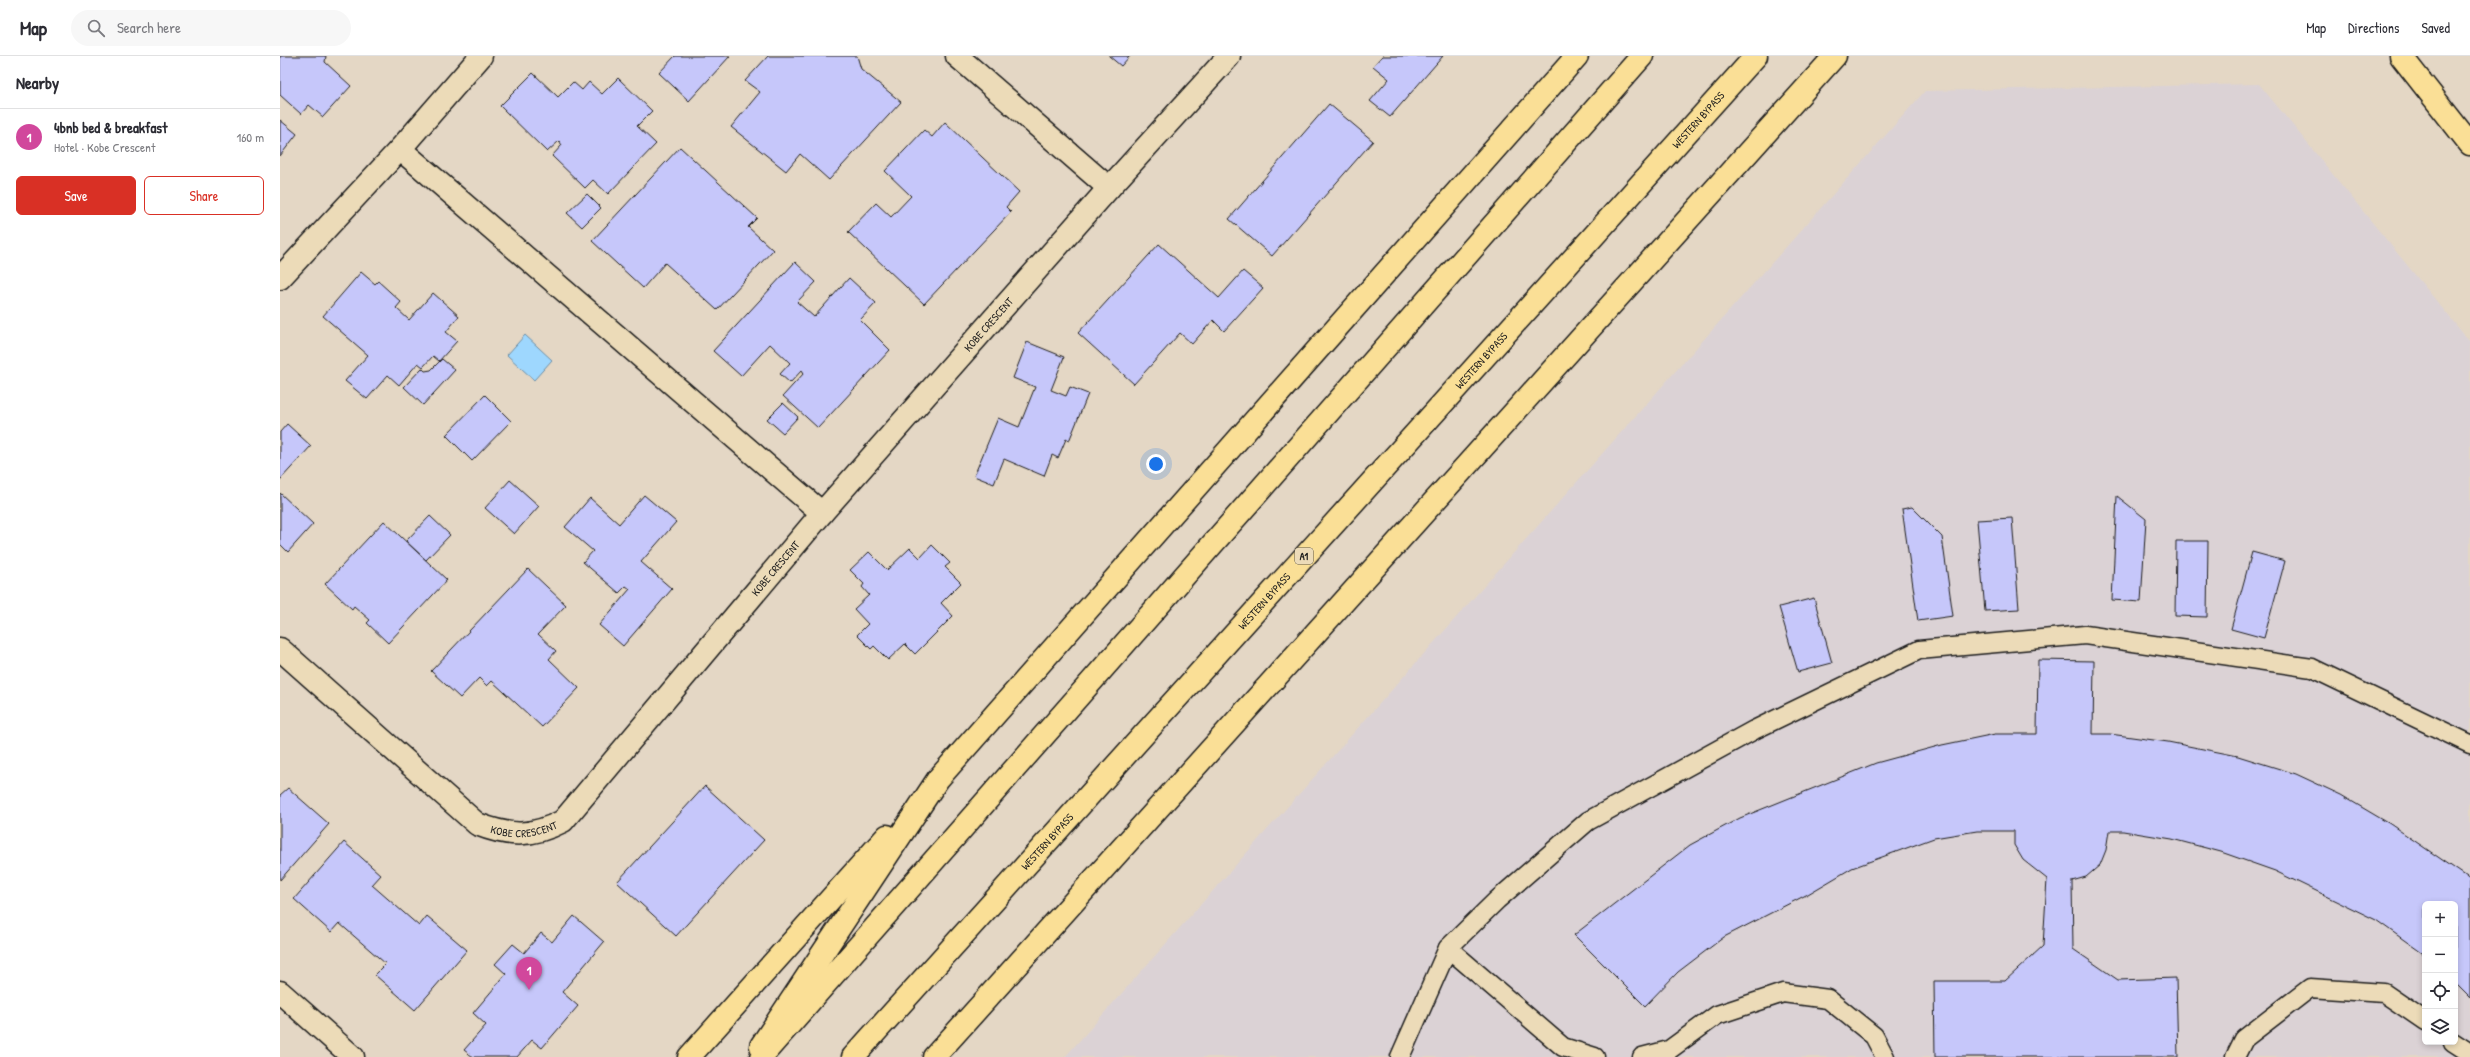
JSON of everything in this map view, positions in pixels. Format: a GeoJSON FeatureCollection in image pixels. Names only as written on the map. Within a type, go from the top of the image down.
{"type":"FeatureCollection","features":[{"type":"Feature","properties":{"kind":"main road"},"geometry":{"type":"LineString","coordinates":[[689,1057],[938,780],[1577,56]]}},
{"type":"Feature","properties":{"kind":"main road"},"geometry":{"type":"LineString","coordinates":[[761,1057],[1642,56]]}},
{"type":"Feature","properties":{"kind":"main road","name":"WESTERN BYPASS"},"geometry":{"type":"LineString","coordinates":[[853,1057],[1756,56]]}},
{"type":"Feature","properties":{"kind":"main road"},"geometry":{"type":"LineString","coordinates":[[934,1057],[1835,56]]}},
{"type":"Feature","properties":{"kind":"main road"},"geometry":{"type":"LineString","coordinates":[[2401,56],[2470,144]]}},
{"type":"Feature","properties":{"kind":"main road"},"geometry":{"type":"LineString","coordinates":[[754,1057],[938,780]]}},
{"type":"Feature","properties":{"kind":"street"},"geometry":{"type":"LineString","coordinates":[[280,278],[400,149],[481,56]]}},
{"type":"Feature","properties":{"kind":"street"},"geometry":{"type":"LineString","coordinates":[[957,56],[1109,188]]}},
{"type":"Feature","properties":{"kind":"street","name":"KOBE CRESCENT"},"geometry":{"type":"LineString","coordinates":[[280,649],[477,824],[496,831],[519,833],[542,831],[563,821],[822,513],[1109,188],[1229,56]]}},
{"type":"Feature","properties":{"kind":"street"},"geometry":{"type":"LineString","coordinates":[[400,149],[822,513]]}},
{"type":"Feature","properties":{"kind":"street"},"geometry":{"type":"LineString","coordinates":[[280,992],[353,1057]]}},
{"type":"Feature","properties":{"kind":"lane"},"geometry":{"type":"LineString","coordinates":[[1400,1057],[1448,948],[1497,900],[1588,821],[1754,730],[1919,650],[2084,635],[2312,668],[2470,744]]}},
{"type":"Feature","properties":{"kind":"lane"},"geometry":{"type":"LineString","coordinates":[[1448,948],[1563,1047],[1595,1057]]}},
{"type":"Feature","properties":{"kind":"lane"},"geometry":{"type":"LineString","coordinates":[[2235,1057],[2244,1039],[2310,988],[2384,993],[2422,1019]]}},
{"type":"Feature","properties":{"kind":"lane"},"geometry":{"type":"LineString","coordinates":[[1642,1057],[1668,1050],[1717,1016],[1783,993],[1828,999],[1874,1036],[1885,1057]]}},
{"type":"Feature","properties":{"kind":"lane"},"geometry":{"type":"LineString","coordinates":[[2457,1045],[2466,1053],[2470,1053]]}},
{"type":"Feature","properties":{"kind":"shaded area"},"geometry":{"type":"Polygon","coordinates":[[[2259,84],[2470,342],[2470,1057],[1065,1057],[1925,91],[2259,84]]]}},
{"type":"Feature","properties":{"kind":"water"},"geometry":{"type":"Polygon","coordinates":[[[525,335],[552,360],[534,380],[507,355],[525,335]]]}},
{"type":"Feature","properties":{"kind":"building"},"geometry":{"type":"Polygon","coordinates":[[[280,56],[326,56],[325,62],[351,86],[323,117],[309,105],[301,114],[280,95],[280,56]]]}},
{"type":"Feature","properties":{"kind":"building"},"geometry":{"type":"Polygon","coordinates":[[[675,56],[730,56],[689,101],[659,73],[675,56]]]}},
{"type":"Feature","properties":{"kind":"building"},"geometry":{"type":"Polygon","coordinates":[[[768,56],[857,56],[861,69],[901,102],[829,180],[800,154],[786,171],[731,127],[760,92],[745,81],[768,56]]]}},
{"type":"Feature","properties":{"kind":"building"},"geometry":{"type":"Polygon","coordinates":[[[1109,56],[1130,56],[1121,66],[1109,56]]]}},
{"type":"Feature","properties":{"kind":"building"},"geometry":{"type":"Polygon","coordinates":[[[1382,56],[1443,56],[1390,117],[1370,101],[1389,79],[1373,66],[1382,56]]]}},
{"type":"Feature","properties":{"kind":"building"},"geometry":{"type":"Polygon","coordinates":[[[533,73],[558,97],[573,82],[582,90],[589,82],[602,94],[618,78],[652,111],[637,126],[656,144],[608,194],[593,180],[585,188],[552,156],[562,145],[559,141],[547,152],[500,106],[533,73]]]}},
{"type":"Feature","properties":{"kind":"building"},"geometry":{"type":"Polygon","coordinates":[[[1329,104],[1373,141],[1272,256],[1229,219],[1329,104]]]}},
{"type":"Feature","properties":{"kind":"building"},"geometry":{"type":"Polygon","coordinates":[[[280,120],[297,134],[280,156],[280,120]]]}},
{"type":"Feature","properties":{"kind":"building"},"geometry":{"type":"Polygon","coordinates":[[[945,122],[1019,192],[1006,207],[1011,212],[924,304],[848,232],[876,203],[891,217],[911,196],[885,171],[924,130],[932,137],[945,122]]]}},
{"type":"Feature","properties":{"kind":"building"},"geometry":{"type":"Polygon","coordinates":[[[680,147],[757,218],[748,227],[773,250],[717,310],[665,263],[643,288],[592,241],[680,147]]]}},
{"type":"Feature","properties":{"kind":"building"},"geometry":{"type":"Polygon","coordinates":[[[587,194],[601,208],[582,227],[567,213],[587,194]]]}},
{"type":"Feature","properties":{"kind":"building"},"geometry":{"type":"Polygon","coordinates":[[[1159,244],[1219,298],[1243,271],[1263,288],[1224,331],[1213,320],[1192,344],[1180,333],[1134,384],[1078,333],[1159,244]]]}},
{"type":"Feature","properties":{"kind":"building"},"geometry":{"type":"Polygon","coordinates":[[[795,262],[816,282],[797,302],[814,317],[849,278],[876,303],[860,320],[890,350],[818,428],[783,396],[804,373],[802,370],[790,383],[780,374],[790,363],[770,344],[741,376],[713,351],[795,262]]]}},
{"type":"Feature","properties":{"kind":"building"},"geometry":{"type":"Polygon","coordinates":[[[361,272],[375,284],[378,281],[401,302],[396,308],[409,320],[433,293],[459,316],[446,332],[457,341],[439,361],[433,356],[423,367],[418,363],[399,385],[388,375],[367,399],[345,381],[368,355],[323,316],[361,272]]]}},
{"type":"Feature","properties":{"kind":"building"},"geometry":{"type":"Polygon","coordinates":[[[1027,342],[1064,357],[1051,390],[1066,396],[1070,387],[1088,394],[1069,441],[1066,439],[1058,458],[1052,455],[1044,476],[1004,459],[994,484],[974,476],[998,418],[1019,427],[1035,387],[1013,378],[1027,342]]]}},
{"type":"Feature","properties":{"kind":"building"},"geometry":{"type":"Polygon","coordinates":[[[442,359],[455,370],[423,405],[404,387],[422,368],[425,371],[431,370],[442,359]]]}},
{"type":"Feature","properties":{"kind":"building"},"geometry":{"type":"Polygon","coordinates":[[[485,395],[511,421],[472,461],[446,435],[485,395]]]}},
{"type":"Feature","properties":{"kind":"building"},"geometry":{"type":"Polygon","coordinates":[[[783,403],[798,417],[783,433],[767,419],[783,403]]]}},
{"type":"Feature","properties":{"kind":"building"},"geometry":{"type":"Polygon","coordinates":[[[287,424],[311,446],[280,480],[280,432],[287,424]]]}},
{"type":"Feature","properties":{"kind":"building"},"geometry":{"type":"Polygon","coordinates":[[[510,480],[539,506],[514,534],[485,508],[510,480]]]}},
{"type":"Feature","properties":{"kind":"building"},"geometry":{"type":"Polygon","coordinates":[[[280,493],[313,524],[288,552],[280,544],[280,493]]]}},
{"type":"Feature","properties":{"kind":"building"},"geometry":{"type":"Polygon","coordinates":[[[644,495],[676,522],[641,562],[672,589],[623,646],[599,625],[630,589],[626,586],[619,593],[583,562],[593,551],[565,527],[590,498],[619,524],[644,495]]]}},
{"type":"Feature","properties":{"kind":"building"},"geometry":{"type":"Polygon","coordinates":[[[2117,496],[2146,519],[2141,602],[2112,600],[2117,496]]]}},
{"type":"Feature","properties":{"kind":"building"},"geometry":{"type":"Polygon","coordinates":[[[1912,507],[1942,537],[1953,616],[1918,621],[1902,509],[1912,507]]]}},
{"type":"Feature","properties":{"kind":"building"},"geometry":{"type":"Polygon","coordinates":[[[430,516],[450,535],[426,560],[406,541],[430,516]]]}},
{"type":"Feature","properties":{"kind":"building"},"geometry":{"type":"Polygon","coordinates":[[[2012,518],[2019,609],[1985,611],[1977,520],[2012,518]]]}},
{"type":"Feature","properties":{"kind":"building"},"geometry":{"type":"Polygon","coordinates":[[[384,521],[447,580],[388,643],[367,623],[370,620],[354,606],[352,609],[325,584],[384,521]]]}},
{"type":"Feature","properties":{"kind":"building"},"geometry":{"type":"Polygon","coordinates":[[[2176,541],[2208,541],[2207,617],[2175,616],[2176,541]]]}},
{"type":"Feature","properties":{"kind":"building"},"geometry":{"type":"Polygon","coordinates":[[[932,545],[950,563],[945,567],[961,583],[941,603],[953,616],[915,654],[905,644],[888,660],[874,646],[871,649],[857,635],[868,624],[854,609],[869,595],[862,587],[864,584],[850,570],[869,552],[887,570],[910,548],[920,558],[932,545]]]}},
{"type":"Feature","properties":{"kind":"building"},"geometry":{"type":"Polygon","coordinates":[[[2252,552],[2285,561],[2264,638],[2231,629],[2252,552]]]}},
{"type":"Feature","properties":{"kind":"building"},"geometry":{"type":"Polygon","coordinates":[[[528,569],[566,605],[538,634],[556,651],[549,659],[579,688],[542,727],[492,681],[487,686],[479,678],[460,698],[431,671],[528,569]]]}},
{"type":"Feature","properties":{"kind":"building"},"geometry":{"type":"Polygon","coordinates":[[[1814,598],[1832,663],[1798,672],[1779,607],[1814,598]]]}},
{"type":"Feature","properties":{"kind":"building"},"geometry":{"type":"Polygon","coordinates":[[[2038,660],[2094,661],[2093,734],[2110,734],[2168,742],[2238,756],[2296,774],[2341,795],[2390,824],[2470,879],[2470,998],[2458,986],[2458,901],[2422,901],[2422,953],[2376,920],[2275,871],[2221,852],[2172,839],[2123,831],[2109,831],[2106,850],[2100,865],[2086,877],[2072,881],[2073,949],[2118,980],[2176,978],[2178,1057],[1935,1057],[1934,981],[2005,981],[2043,946],[2047,879],[2023,860],[2014,845],[2014,831],[1977,831],[1934,838],[1852,868],[1808,894],[1724,937],[1678,972],[1645,1006],[1574,935],[1690,845],[1740,818],[1876,763],[1942,745],[1995,734],[2037,734],[2038,660]]]}},
{"type":"Feature","properties":{"kind":"building"},"geometry":{"type":"Polygon","coordinates":[[[705,786],[764,840],[676,936],[617,882],[705,786]]]}},
{"type":"Feature","properties":{"kind":"building"},"geometry":{"type":"Polygon","coordinates":[[[288,788],[329,824],[280,880],[280,795],[288,788]]]}},
{"type":"Feature","properties":{"kind":"building"},"geometry":{"type":"Polygon","coordinates":[[[344,842],[381,875],[372,885],[419,926],[427,916],[467,950],[415,1010],[375,975],[386,964],[339,923],[331,932],[294,899],[344,842]]]}},
{"type":"Feature","properties":{"kind":"building"},"geometry":{"type":"Polygon","coordinates":[[[574,916],[604,942],[562,992],[578,1006],[542,1048],[532,1040],[517,1057],[473,1057],[464,1050],[486,1025],[473,1013],[506,974],[495,964],[513,944],[524,953],[541,933],[552,942],[574,916]]]}},
{"type":"Feature","properties":{"kind":"place","name":"4bnb bed & breakfast"},"geometry":{"type":"Point","coordinates":[529,990]}}]}
